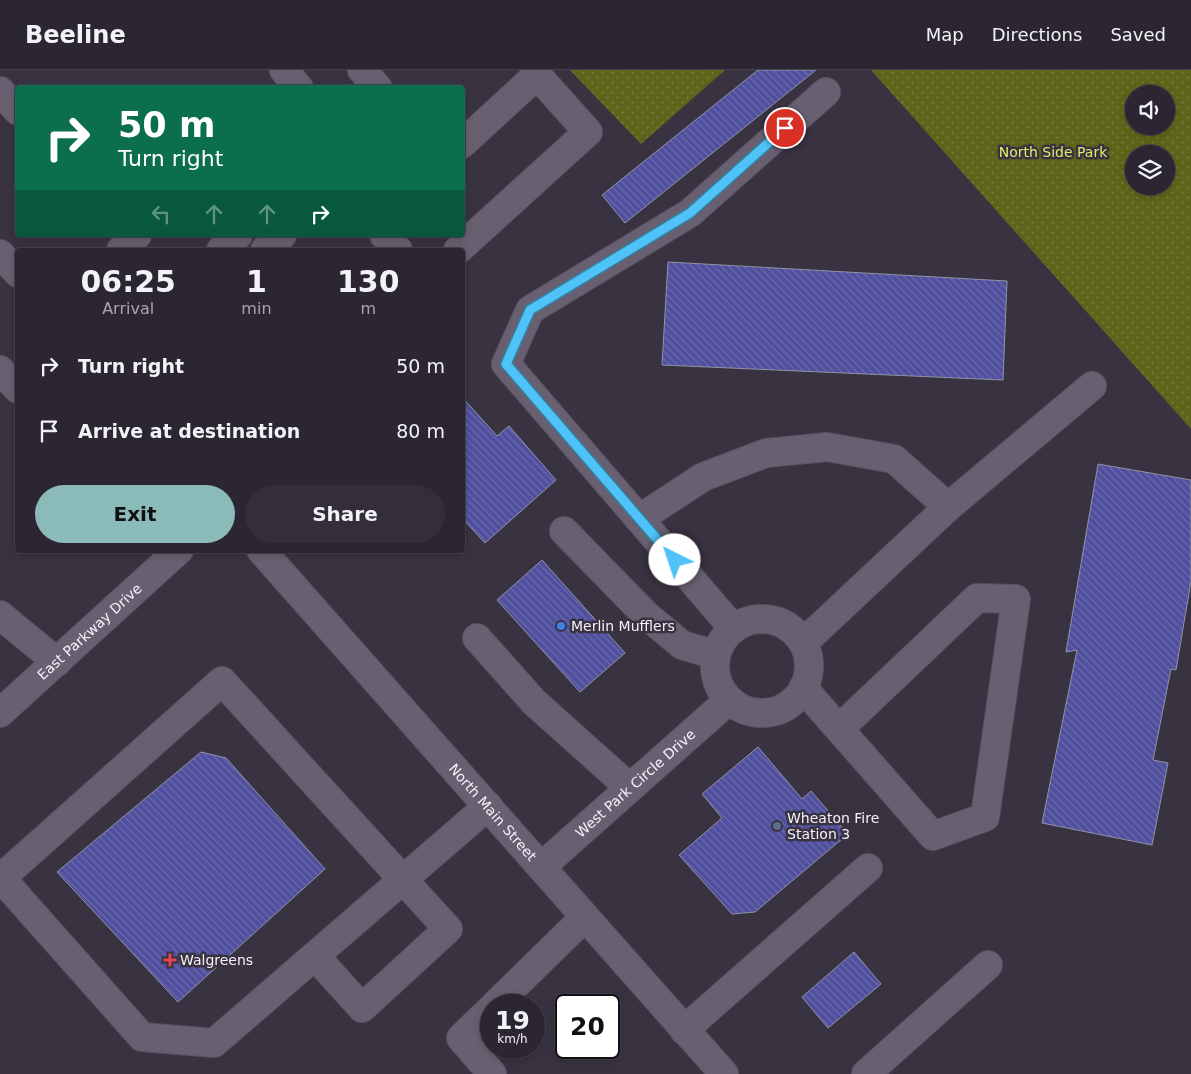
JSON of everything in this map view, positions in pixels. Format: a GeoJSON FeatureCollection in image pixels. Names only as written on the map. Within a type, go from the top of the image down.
{"type":"FeatureCollection","features":[{"type":"Feature","properties":{"kind":"street"},"geometry":{"type":"LineString","coordinates":[[284,70],[296,85]]}},
{"type":"Feature","properties":{"kind":"street"},"geometry":{"type":"LineString","coordinates":[[362,70],[375,85]]}},
{"type":"Feature","properties":{"kind":"street"},"geometry":{"type":"LineString","coordinates":[[460,248],[588,132],[537,75],[465,141]]}},
{"type":"Feature","properties":{"kind":"street"},"geometry":{"type":"LineString","coordinates":[[0,91],[15,108]]}},
{"type":"Feature","properties":{"kind":"street"},"geometry":{"type":"LineString","coordinates":[[733,628],[506,364],[530,310],[690,213],[826,92]]}},
{"type":"Feature","properties":{"kind":"street"},"geometry":{"type":"LineString","coordinates":[[223,248],[236,237]]}},
{"type":"Feature","properties":{"kind":"street"},"geometry":{"type":"LineString","coordinates":[[266,248],[280,237]]}},
{"type":"Feature","properties":{"kind":"street"},"geometry":{"type":"LineString","coordinates":[[386,237],[396,248]]}},
{"type":"Feature","properties":{"kind":"street"},"geometry":{"type":"LineString","coordinates":[[0,254],[15,271]]}},
{"type":"Feature","properties":{"kind":"street"},"geometry":{"type":"LineString","coordinates":[[0,370],[15,386]]}},
{"type":"Feature","properties":{"kind":"street"},"geometry":{"type":"LineString","coordinates":[[803,643],[948,507],[1092,386]]}},
{"type":"Feature","properties":{"kind":"street"},"geometry":{"type":"LineString","coordinates":[[639,519],[703,478],[721,470],[766,453],[827,447],[894,459],[948,507]]}},
{"type":"Feature","properties":{"kind":"street"},"geometry":{"type":"LineString","coordinates":[[564,531],[646,615],[682,645],[716,655]]}},
{"type":"Feature","properties":{"kind":"street","name":"East Parkway Drive"},"geometry":{"type":"LineString","coordinates":[[0,713],[57,662],[170,553]]}},
{"type":"Feature","properties":{"kind":"street","name":"North Main Street"},"geometry":{"type":"LineString","coordinates":[[264,553],[724,1074]]}},
{"type":"Feature","properties":{"kind":"street"},"geometry":{"type":"LineString","coordinates":[[803,688],[839,729],[933,836],[985,817],[1016,599],[977,598],[839,729]]}},
{"type":"Feature","properties":{"kind":"street"},"geometry":{"type":"LineString","coordinates":[[0,615],[57,662]]}},
{"type":"Feature","properties":{"kind":"street"},"geometry":{"type":"LineString","coordinates":[[764,618],[780,622],[794,630],[803,643],[808,658],[808,674],[803,688],[794,700],[783,708],[769,712],[755,712],[741,708],[729,700],[720,687],[715,671],[716,655],[722,640],[733,628],[748,620],[764,618]]}},
{"type":"Feature","properties":{"kind":"street"},"geometry":{"type":"LineString","coordinates":[[477,638],[534,702],[630,788]]}},
{"type":"Feature","properties":{"kind":"street"},"geometry":{"type":"LineString","coordinates":[[315,956],[362,1008],[448,929],[403,880],[222,681],[1,877],[142,1037],[214,1043],[403,880],[488,806]]}},
{"type":"Feature","properties":{"kind":"street","name":"West Park Circle Drive"},"geometry":{"type":"LineString","coordinates":[[541,867],[729,700]]}},
{"type":"Feature","properties":{"kind":"street"},"geometry":{"type":"LineString","coordinates":[[684,1030],[868,868]]}},
{"type":"Feature","properties":{"kind":"street"},"geometry":{"type":"LineString","coordinates":[[506,994],[585,917]]}},
{"type":"Feature","properties":{"kind":"street"},"geometry":{"type":"LineString","coordinates":[[866,1074],[988,965]]}},
{"type":"Feature","properties":{"kind":"street"},"geometry":{"type":"LineString","coordinates":[[480,1020],[461,1038],[492,1074]]}},
{"type":"Feature","properties":{"kind":"green space"},"geometry":{"type":"Polygon","coordinates":[[[570,70],[725,70],[641,144],[570,70]]]}},
{"type":"Feature","properties":{"kind":"green space","name":"North Side Park"},"geometry":{"type":"Polygon","coordinates":[[[871,70],[1191,70],[1191,429],[871,70]]]}},
{"type":"Feature","properties":{"kind":"building"},"geometry":{"type":"Polygon","coordinates":[[[758,70],[816,70],[625,223],[602,195],[758,70]]]}},
{"type":"Feature","properties":{"kind":"building"},"geometry":{"type":"Polygon","coordinates":[[[668,262],[1007,281],[1003,380],[662,365],[668,262]]]}},
{"type":"Feature","properties":{"kind":"building"},"geometry":{"type":"Polygon","coordinates":[[[465,400],[497,436],[509,426],[556,480],[485,543],[465,521],[465,400]]]}},
{"type":"Feature","properties":{"kind":"building"},"geometry":{"type":"Polygon","coordinates":[[[1098,464],[1191,480],[1191,581],[1176,670],[1171,669],[1153,760],[1168,763],[1152,845],[1042,823],[1077,650],[1066,652],[1098,464]]]}},
{"type":"Feature","properties":{"kind":"building","name":"Merlin Mufflers"},"geometry":{"type":"Polygon","coordinates":[[[542,560],[625,653],[580,692],[497,600],[542,560]]]}},
{"type":"Feature","properties":{"kind":"building","name":"Wheaton Fire Station 3"},"geometry":{"type":"Polygon","coordinates":[[[758,747],[802,799],[811,791],[848,834],[755,912],[732,914],[679,855],[722,818],[702,794],[758,747]]]}},
{"type":"Feature","properties":{"kind":"building","name":"Walgreens"},"geometry":{"type":"Polygon","coordinates":[[[201,752],[226,758],[325,869],[178,1002],[57,872],[201,752]]]}},
{"type":"Feature","properties":{"kind":"building"},"geometry":{"type":"Polygon","coordinates":[[[854,952],[881,984],[828,1028],[802,997],[854,952]]]}},
{"type":"Feature","properties":{"kind":"place","name":"Merlin Mufflers"},"geometry":{"type":"Point","coordinates":[561,626]}},
{"type":"Feature","properties":{"kind":"place","name":"Wheaton Fire Station 3"},"geometry":{"type":"Point","coordinates":[777,826]}},
{"type":"Feature","properties":{"kind":"place","name":"Walgreens"},"geometry":{"type":"Point","coordinates":[170,960]}},
{"type":"Feature","properties":{"kind":"route"},"geometry":{"type":"LineString","coordinates":[[675,560],[506,364],[530,310],[690,213],[785,128]]}}]}
